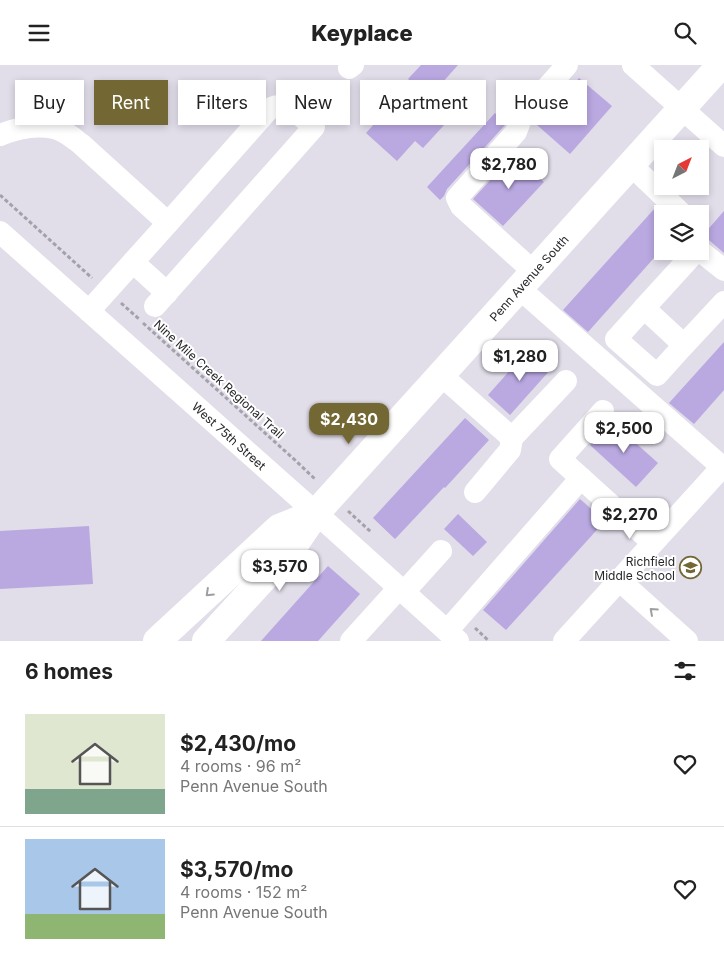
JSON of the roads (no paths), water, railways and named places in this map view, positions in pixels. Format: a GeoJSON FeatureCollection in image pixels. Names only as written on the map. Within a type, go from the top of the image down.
{"type":"FeatureCollection","features":[{"type":"Feature","properties":{"kind":"main road","name":"Penn Avenue South"},"geometry":{"type":"LineString","coordinates":[[206,641],[295,543],[324,504],[721,65]]}},
{"type":"Feature","properties":{"kind":"main road","name":"Penn Avenue South"},"geometry":{"type":"LineString","coordinates":[[157,641],[279,528],[324,504]]}},
{"type":"Feature","properties":{"kind":"street"},"geometry":{"type":"LineString","coordinates":[[564,641],[723,466],[526,280],[461,206],[457,198],[516,132],[522,116],[567,65]]}},
{"type":"Feature","properties":{"kind":"street"},"geometry":{"type":"LineString","coordinates":[[633,65],[724,146]]}},
{"type":"Feature","properties":{"kind":"street"},"geometry":{"type":"LineString","coordinates":[[89,311],[271,108],[283,106],[294,111],[314,127],[161,299],[133,262]]}},
{"type":"Feature","properties":{"kind":"street"},"geometry":{"type":"LineString","coordinates":[[0,135],[17,128],[34,127],[54,128],[66,133],[81,144],[168,223]]}},
{"type":"Feature","properties":{"kind":"street"},"geometry":{"type":"LineString","coordinates":[[630,165],[672,205]]}},
{"type":"Feature","properties":{"kind":"street","name":"West 75th Street"},"geometry":{"type":"LineString","coordinates":[[0,232],[89,311],[324,504],[402,590],[448,631]]}},
{"type":"Feature","properties":{"kind":"street"},"geometry":{"type":"LineString","coordinates":[[709,258],[724,269]]}},
{"type":"Feature","properties":{"kind":"street"},"geometry":{"type":"LineString","coordinates":[[688,260],[616,339],[657,375],[724,302]]}},
{"type":"Feature","properties":{"kind":"street"},"geometry":{"type":"LineString","coordinates":[[644,308],[684,345]]}},
{"type":"Feature","properties":{"kind":"street"},"geometry":{"type":"LineString","coordinates":[[441,375],[512,438]]}},
{"type":"Feature","properties":{"kind":"street"},"geometry":{"type":"LineString","coordinates":[[475,492],[510,450],[512,438],[566,381]]}},
{"type":"Feature","properties":{"kind":"street"},"geometry":{"type":"LineString","coordinates":[[603,411],[560,459],[653,543]]}},
{"type":"Feature","properties":{"kind":"street"},"geometry":{"type":"LineString","coordinates":[[448,631],[581,478]]}},
{"type":"Feature","properties":{"kind":"street"},"geometry":{"type":"LineString","coordinates":[[351,641],[441,551]]}},
{"type":"Feature","properties":{"kind":"street"},"geometry":{"type":"LineString","coordinates":[[619,581],[687,641]]}},
{"type":"Feature","properties":{"kind":"place","name":"Richfield Middle School"},"geometry":{"type":"Point","coordinates":[691,568]}}]}
